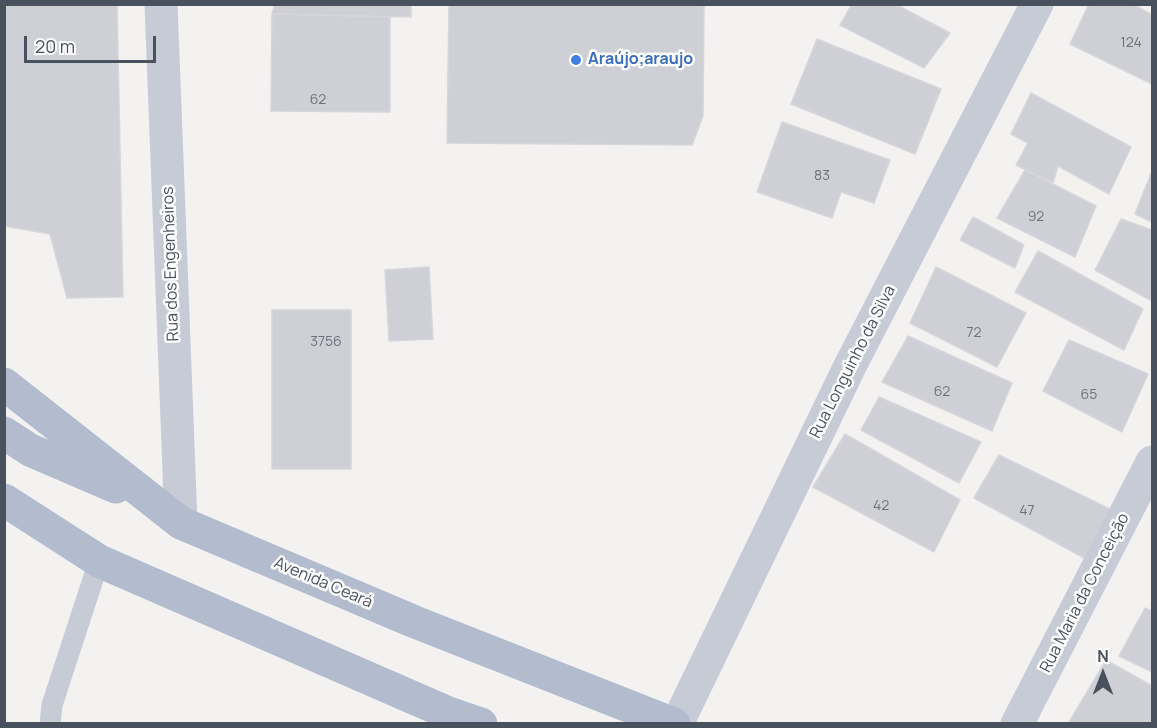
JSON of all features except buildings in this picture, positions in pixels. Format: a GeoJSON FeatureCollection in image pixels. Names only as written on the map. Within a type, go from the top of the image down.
{"type":"FeatureCollection","features":[{"type":"Feature","properties":{"kind":"main road","name":"Avenida Ceará"},"geometry":{"type":"LineString","coordinates":[[4,384],[170,514],[415,622],[676,723]]}},
{"type":"Feature","properties":{"kind":"main road"},"geometry":{"type":"LineString","coordinates":[[17,441],[170,514]]}},
{"type":"Feature","properties":{"kind":"main road"},"geometry":{"type":"LineString","coordinates":[[4,500],[99,561],[446,712],[481,723]]}},
{"type":"Feature","properties":{"kind":"street","name":"Rua dos Engenheiros"},"geometry":{"type":"LineString","coordinates":[[161,4],[170,514]]}},
{"type":"Feature","properties":{"kind":"street","name":"Rua Longuinho da Silva"},"geometry":{"type":"LineString","coordinates":[[676,723],[850,366],[1037,4]]}},
{"type":"Feature","properties":{"kind":"street","name":"Rua Maria da Conceição"},"geometry":{"type":"LineString","coordinates":[[1017,723],[1152,462]]}},
{"type":"Feature","properties":{"kind":"lane"},"geometry":{"type":"LineString","coordinates":[[50,723],[52,705],[99,561]]}},
{"type":"Feature","properties":{"kind":"place","name":"Araújo;araujo"},"geometry":{"type":"Point","coordinates":[576,60]}}]}
